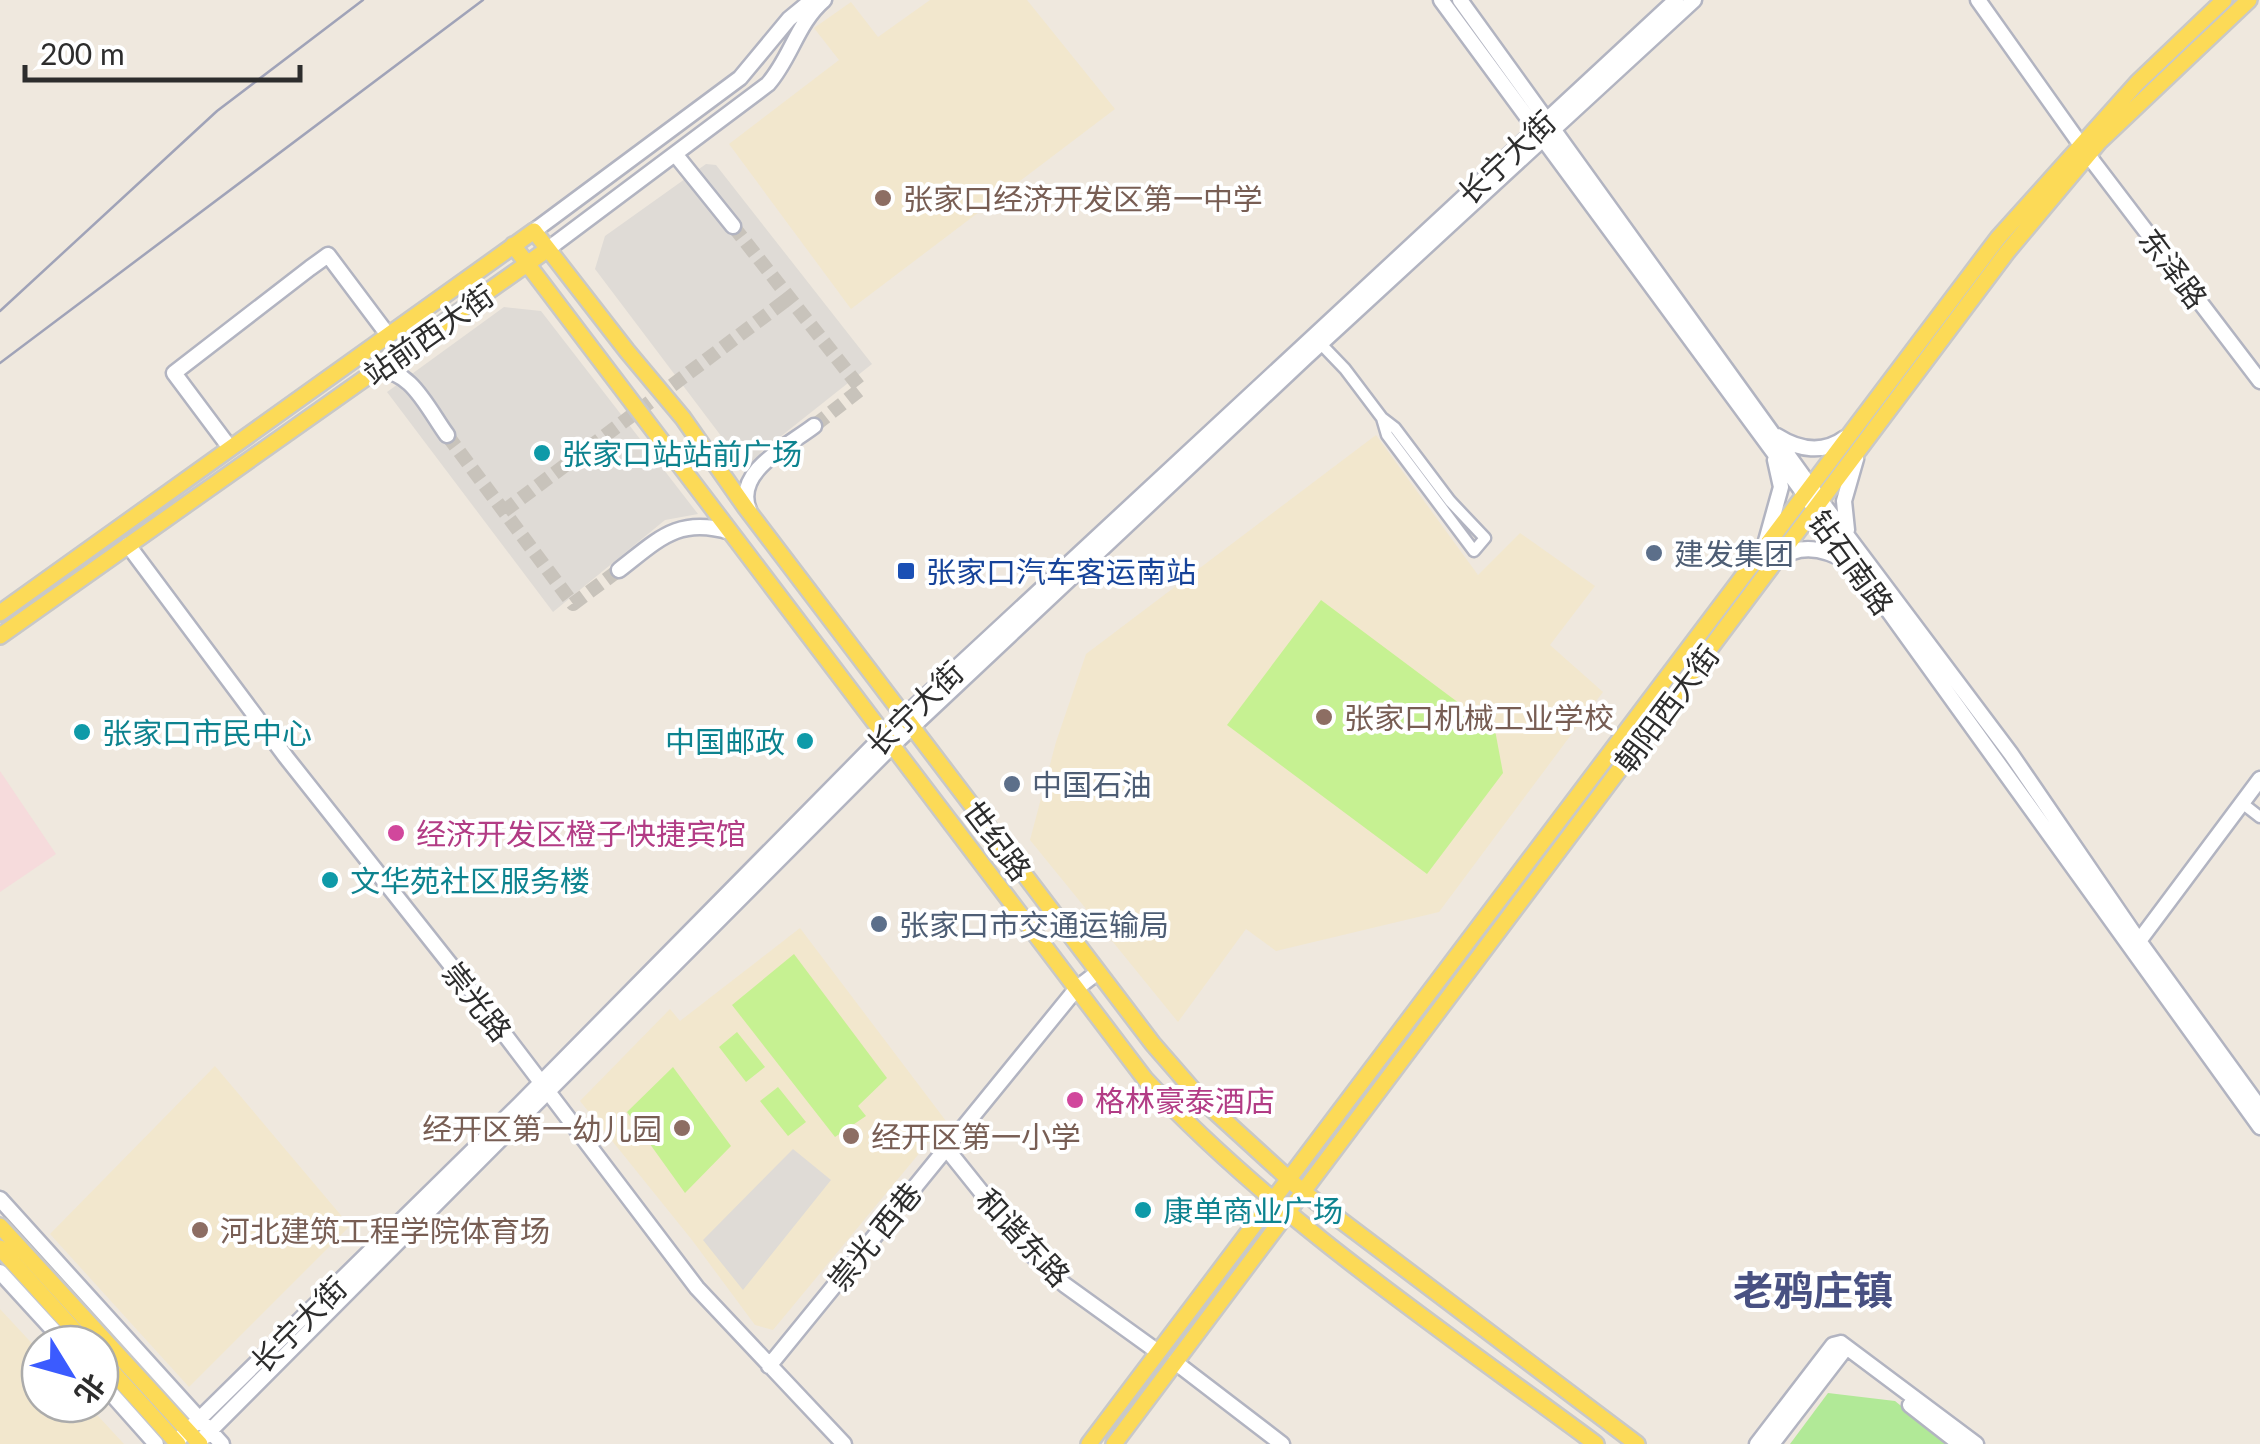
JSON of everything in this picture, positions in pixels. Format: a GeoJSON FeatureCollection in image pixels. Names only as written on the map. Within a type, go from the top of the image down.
{"type":"FeatureCollection","features":[{"type":"Feature","properties":{"kind":"main road","name":"站前西大街"},"geometry":{"type":"LineString","coordinates":[[0,614],[534,231],[740,78],[789,19],[812,0]]}},
{"type":"Feature","properties":{"kind":"main road","name":"站前西大街"},"geometry":{"type":"LineString","coordinates":[[0,636],[548,249],[768,84],[808,14],[824,0]]}},
{"type":"Feature","properties":{"kind":"main road","name":"钻石南路"},"geometry":{"type":"LineString","coordinates":[[1440,0],[1545,129],[1771,431],[1856,566],[2260,1127]]}},
{"type":"Feature","properties":{"kind":"main road","name":"钻石南路"},"geometry":{"type":"LineString","coordinates":[[1460,0],[1545,129],[1772,450],[1850,540],[2011,754],[2138,940],[2260,1108]]}},
{"type":"Feature","properties":{"kind":"main road","name":"长宁大街"},"geometry":{"type":"LineString","coordinates":[[190,1441],[888,740],[1320,344],[1676,0]]}},
{"type":"Feature","properties":{"kind":"main road","name":"长宁大街"},"geometry":{"type":"LineString","coordinates":[[908,722],[1545,129],[1694,0]]}},
{"type":"Feature","properties":{"kind":"main road","name":"东泽路"},"geometry":{"type":"LineString","coordinates":[[1978,0],[2084,149],[2260,381]]}},
{"type":"Feature","properties":{"kind":"main road","name":"朝阳西大街"},"geometry":{"type":"LineString","coordinates":[[1089,1444],[1158,1352],[1296,1186],[1856,441],[1998,238],[2084,149],[2166,55],[2224,0]]}},
{"type":"Feature","properties":{"kind":"main road","name":"朝阳西大街"},"geometry":{"type":"LineString","coordinates":[[2084,149],[2249,0]]}},
{"type":"Feature","properties":{"kind":"main road"},"geometry":{"type":"LineString","coordinates":[[675,154],[733,226]]}},
{"type":"Feature","properties":{"kind":"main road","name":"世纪路"},"geometry":{"type":"LineString","coordinates":[[534,231],[684,418],[756,521],[1188,1086],[1296,1186],[1637,1444]]}},
{"type":"Feature","properties":{"kind":"main road","name":"世纪路"},"geometry":{"type":"LineString","coordinates":[[513,245],[1145,1079],[1198,1135],[1281,1205],[1596,1444]]}},
{"type":"Feature","properties":{"kind":"main road"},"geometry":{"type":"LineString","coordinates":[[230,448],[174,373],[310,268],[328,256],[388,335]]}},
{"type":"Feature","properties":{"kind":"main road"},"geometry":{"type":"LineString","coordinates":[[603,362],[624,347]]}},
{"type":"Feature","properties":{"kind":"main road"},"geometry":{"type":"LineString","coordinates":[[374,372],[388,369],[403,376],[446,435]]}},
{"type":"Feature","properties":{"kind":"main road"},"geometry":{"type":"LineString","coordinates":[[296,400],[310,418]]}},
{"type":"Feature","properties":{"kind":"main road"},"geometry":{"type":"LineString","coordinates":[[618,570],[664,535],[682,527],[698,524],[734,538],[756,521],[744,495],[754,472],[814,426]]}},
{"type":"Feature","properties":{"kind":"main road"},"geometry":{"type":"LineString","coordinates":[[1771,431],[1788,442],[1817,449],[1856,441],[1844,501],[1844,524],[1850,540]]}},
{"type":"Feature","properties":{"kind":"main road"},"geometry":{"type":"LineString","coordinates":[[1765,562],[1780,487],[1772,450]]}},
{"type":"Feature","properties":{"kind":"main road","name":"崇光路"},"geometry":{"type":"LineString","coordinates":[[128,545],[697,1288],[844,1444]]}},
{"type":"Feature","properties":{"kind":"main road"},"geometry":{"type":"LineString","coordinates":[[1765,562],[1799,549],[1829,552],[1856,566]]}},
{"type":"Feature","properties":{"kind":"main road"},"geometry":{"type":"LineString","coordinates":[[2138,940],[2260,780]]}},
{"type":"Feature","properties":{"kind":"main road","name":"崇光 西巷"},"geometry":{"type":"LineString","coordinates":[[770,1366],[1076,988],[1098,972]]}},
{"type":"Feature","properties":{"kind":"main road","name":"和谐东路"},"geometry":{"type":"LineString","coordinates":[[946,1148],[1031,1254],[1065,1285],[1158,1352]]}},
{"type":"Feature","properties":{"kind":"main road"},"geometry":{"type":"LineString","coordinates":[[0,1199],[222,1444]]}},
{"type":"Feature","properties":{"kind":"main road","name":"朝阳西大街"},"geometry":{"type":"LineString","coordinates":[[1114,1444],[1175,1362],[1281,1205]]}},
{"type":"Feature","properties":{"kind":"main road"},"geometry":{"type":"LineString","coordinates":[[0,1226],[190,1441]]}},
{"type":"Feature","properties":{"kind":"main road"},"geometry":{"type":"LineString","coordinates":[[0,1248],[69,1324]]}},
{"type":"Feature","properties":{"kind":"main road"},"geometry":{"type":"LineString","coordinates":[[0,1272],[48,1324]]}},
{"type":"Feature","properties":{"kind":"main road"},"geometry":{"type":"LineString","coordinates":[[1757,1444],[1833,1346],[1842,1348],[1976,1444]]}},
{"type":"Feature","properties":{"kind":"main road"},"geometry":{"type":"LineString","coordinates":[[1772,1444],[1842,1348]]}},
{"type":"Feature","properties":{"kind":"main road"},"geometry":{"type":"LineString","coordinates":[[1842,1348],[1960,1444]]}},
{"type":"Feature","properties":{"kind":"main road"},"geometry":{"type":"LineString","coordinates":[[1175,1362],[1282,1444]]}},
{"type":"Feature","properties":{"kind":"main road"},"geometry":{"type":"LineString","coordinates":[[120,1376],[190,1441]]}},
{"type":"Feature","properties":{"kind":"main road"},"geometry":{"type":"LineString","coordinates":[[120,1404],[156,1444]]}},
{"type":"Feature","properties":{"kind":"street"},"geometry":{"type":"LineString","coordinates":[[1320,344],[1485,538],[1474,552],[1387,434],[1382,418]]}},
{"type":"Feature","properties":{"kind":"street"},"geometry":{"type":"LineString","coordinates":[[2242,803],[2260,817]]}},
{"type":"Feature","properties":{"kind":"shaded area","name":"张家口经济开发区第一中学"},"geometry":{"type":"Polygon","coordinates":[[[930,0],[1027,0],[1115,109],[851,309],[729,144],[839,60],[814,28],[851,2],[878,37],[930,0]]]}},
{"type":"Feature","properties":{"kind":"shaded area","name":"张家口站站前广场"},"geometry":{"type":"Polygon","coordinates":[[[706,164],[716,165],[872,364],[761,452],[749,473],[595,269],[605,236],[706,164]]]}},
{"type":"Feature","properties":{"kind":"shaded area","name":"张家口站站前广场"},"geometry":{"type":"Polygon","coordinates":[[[504,307],[541,311],[698,514],[665,520],[553,612],[387,392],[504,307]]]}},
{"type":"Feature","properties":{"kind":"shaded area","name":"张家口机械工业学校"},"geometry":{"type":"Polygon","coordinates":[[[1376,435],[1478,575],[1520,533],[1595,586],[1550,645],[1603,692],[1439,912],[1276,951],[1246,929],[1178,1022],[1030,840],[1056,742],[1086,654],[1376,435]]]}},
{"type":"Feature","properties":{"kind":"shaded area"},"geometry":{"type":"Polygon","coordinates":[[[0,771],[56,854],[0,892],[0,771]]]}},
{"type":"Feature","properties":{"kind":"shaded area","name":"经开区第一小学"},"geometry":{"type":"Polygon","coordinates":[[[800,928],[946,1121],[773,1330],[755,1325],[580,1101],[670,1009],[680,1021],[800,928]]]}},
{"type":"Feature","properties":{"kind":"shaded area","name":"河北建筑工程学院体育场"},"geometry":{"type":"Polygon","coordinates":[[[215,1066],[350,1226],[189,1387],[50,1234],[215,1066]]]}},
{"type":"Feature","properties":{"kind":"shaded area"},"geometry":{"type":"Polygon","coordinates":[[[793,1149],[831,1180],[743,1290],[703,1240],[793,1149]]]}},
{"type":"Feature","properties":{"kind":"shaded area"},"geometry":{"type":"Polygon","coordinates":[[[0,1309],[20,1330],[20,1424],[106,1424],[124,1444],[0,1444],[0,1309]]]}},
{"type":"Feature","properties":{"kind":"green space"},"geometry":{"type":"Polygon","coordinates":[[[1321,600],[1495,730],[1503,773],[1427,874],[1227,725],[1321,600]]]}},
{"type":"Feature","properties":{"kind":"green space"},"geometry":{"type":"Polygon","coordinates":[[[794,954],[887,1078],[858,1106],[866,1116],[835,1137],[732,1005],[794,954]]]}},
{"type":"Feature","properties":{"kind":"green space"},"geometry":{"type":"Polygon","coordinates":[[[737,1032],[765,1067],[746,1082],[719,1047],[737,1032]]]}},
{"type":"Feature","properties":{"kind":"green space"},"geometry":{"type":"Polygon","coordinates":[[[673,1067],[731,1146],[685,1193],[627,1112],[673,1067]]]}},
{"type":"Feature","properties":{"kind":"green space"},"geometry":{"type":"Polygon","coordinates":[[[778,1087],[806,1122],[788,1136],[760,1101],[778,1087]]]}},
{"type":"Feature","properties":{"kind":"green space"},"geometry":{"type":"Polygon","coordinates":[[[1828,1393],[1895,1401],[1948,1444],[1790,1444],[1828,1393]]]}},
{"type":"Feature","properties":{"kind":"tunnel"},"geometry":{"type":"LineString","coordinates":[[733,226],[861,389],[814,426]]}},
{"type":"Feature","properties":{"kind":"tunnel"},"geometry":{"type":"LineString","coordinates":[[504,511],[789,298]]}},
{"type":"Feature","properties":{"kind":"tunnel"},"geometry":{"type":"LineString","coordinates":[[447,435],[573,604],[619,570]]}},
{"type":"Feature","properties":{"kind":"railway"},"geometry":{"type":"LineString","coordinates":[[0,311],[217,111],[363,0]]}},
{"type":"Feature","properties":{"kind":"railway"},"geometry":{"type":"LineString","coordinates":[[0,363],[483,0]]}},
{"type":"Feature","properties":{"kind":"place","name":"张家口经济开发区第一中学"},"geometry":{"type":"Point","coordinates":[883,198]}},
{"type":"Feature","properties":{"kind":"place","name":"张家口站站前广场"},"geometry":{"type":"Point","coordinates":[542,453]}},
{"type":"Feature","properties":{"kind":"place","name":"建发集团"},"geometry":{"type":"Point","coordinates":[1654,553]}},
{"type":"Feature","properties":{"kind":"place","name":"张家口汽车客运南站"},"geometry":{"type":"Point","coordinates":[906,571]}},
{"type":"Feature","properties":{"kind":"place","name":"张家口机械工业学校"},"geometry":{"type":"Point","coordinates":[1324,717]}},
{"type":"Feature","properties":{"kind":"place","name":"张家口市民中心"},"geometry":{"type":"Point","coordinates":[82,732]}},
{"type":"Feature","properties":{"kind":"place","name":"中国邮政"},"geometry":{"type":"Point","coordinates":[805,741]}},
{"type":"Feature","properties":{"kind":"place","name":"中国石油"},"geometry":{"type":"Point","coordinates":[1012,784]}},
{"type":"Feature","properties":{"kind":"place","name":"经济开发区橙子快捷宾馆"},"geometry":{"type":"Point","coordinates":[396,833]}},
{"type":"Feature","properties":{"kind":"place","name":"文华苑社区服务楼"},"geometry":{"type":"Point","coordinates":[330,880]}},
{"type":"Feature","properties":{"kind":"place","name":"张家口市交通运输局"},"geometry":{"type":"Point","coordinates":[879,924]}},
{"type":"Feature","properties":{"kind":"place","name":"格林豪泰酒店"},"geometry":{"type":"Point","coordinates":[1075,1100]}},
{"type":"Feature","properties":{"kind":"place","name":"经开区第一幼儿园"},"geometry":{"type":"Point","coordinates":[682,1128]}},
{"type":"Feature","properties":{"kind":"place","name":"经开区第一小学"},"geometry":{"type":"Point","coordinates":[851,1136]}},
{"type":"Feature","properties":{"kind":"place","name":"康单商业广场"},"geometry":{"type":"Point","coordinates":[1143,1210]}},
{"type":"Feature","properties":{"kind":"place","name":"河北建筑工程学院体育场"},"geometry":{"type":"Point","coordinates":[200,1230]}},
{"type":"Feature","properties":{"kind":"district","name":"老鸦庄镇"},"geometry":{"type":"Point","coordinates":[1813,1290]}}]}
